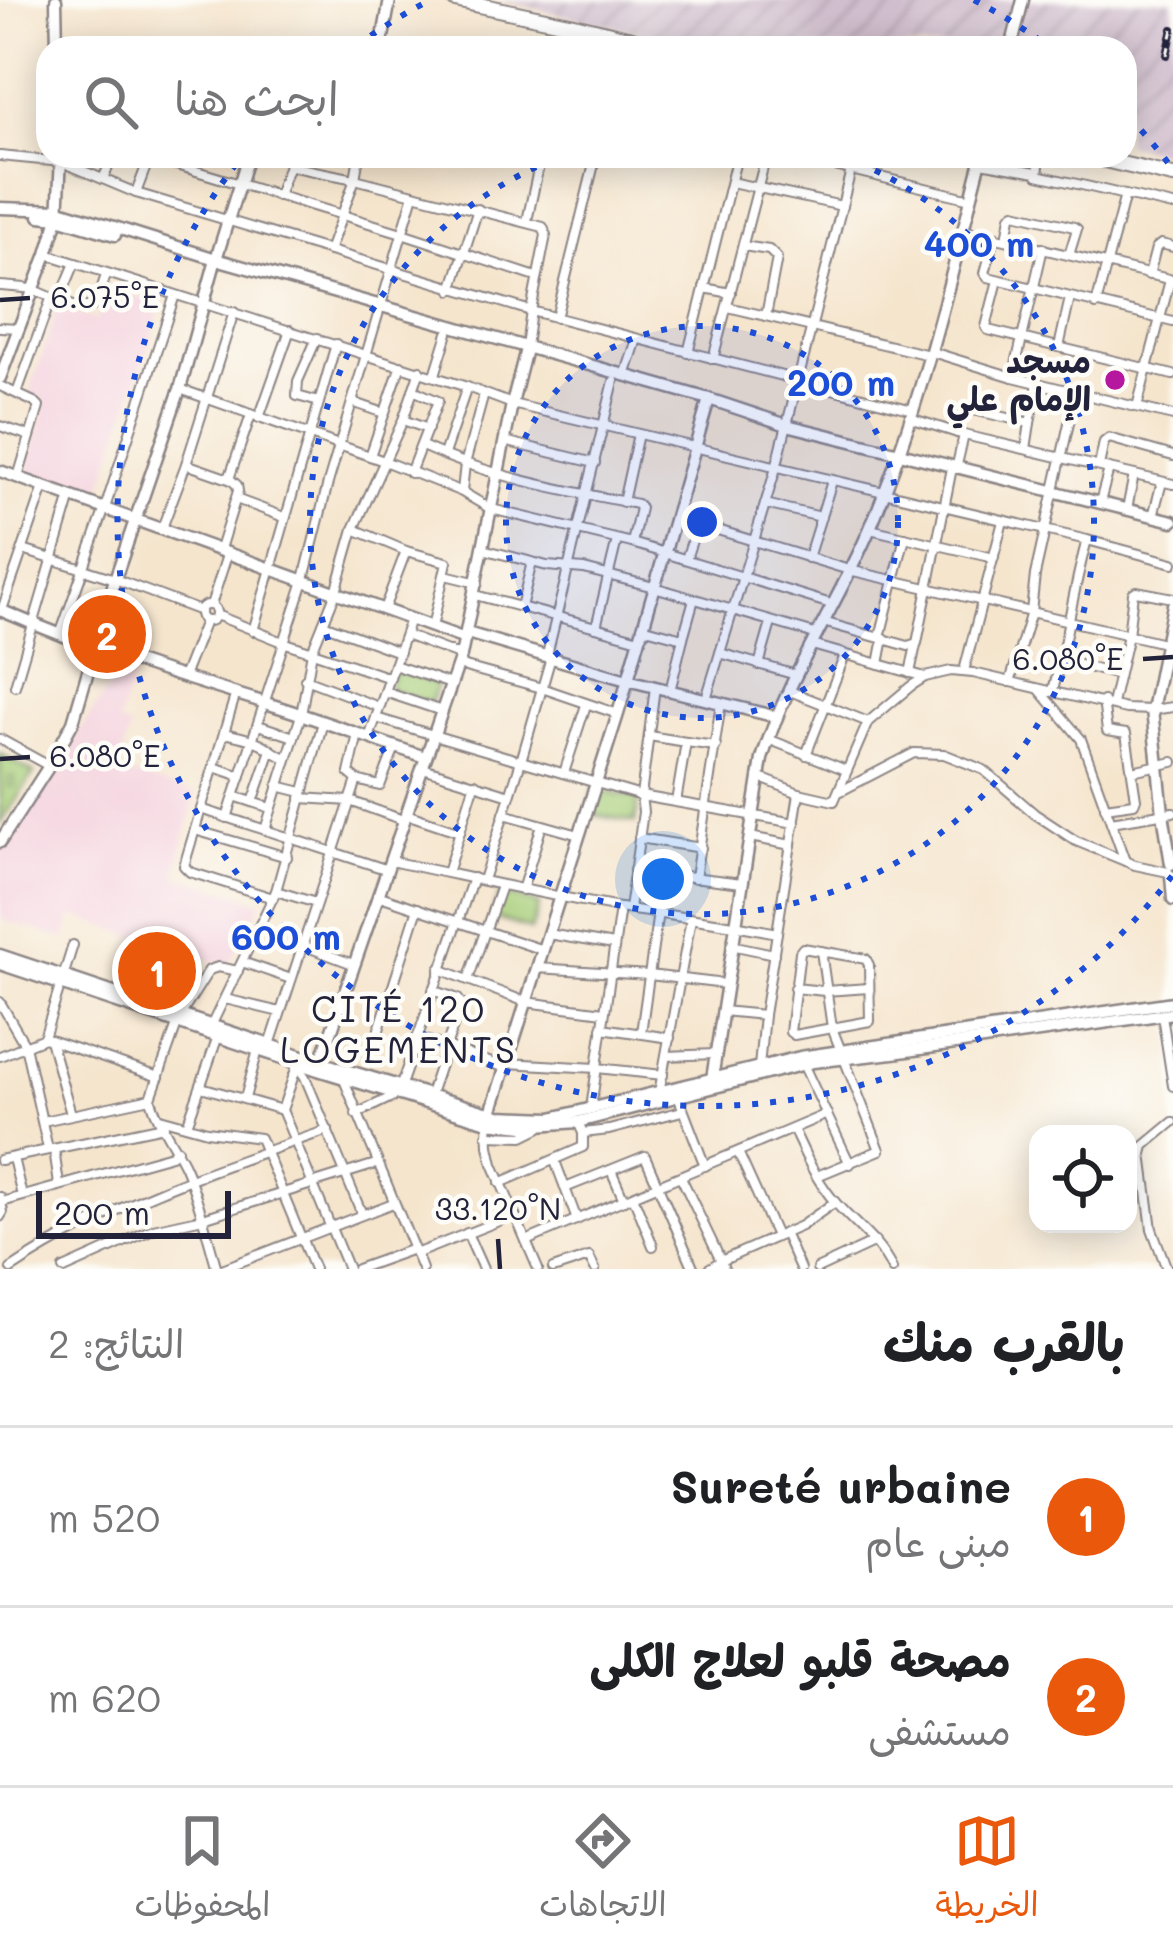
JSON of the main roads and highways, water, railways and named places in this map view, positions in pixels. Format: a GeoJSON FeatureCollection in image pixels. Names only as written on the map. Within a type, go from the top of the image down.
{"type":"FeatureCollection","features":[{"type":"Feature","properties":{"kind":"main road"},"geometry":{"type":"LineString","coordinates":[[438,0],[594,36]]}},
{"type":"Feature","properties":{"kind":"main road"},"geometry":{"type":"LineString","coordinates":[[455,0],[619,36]]}},
{"type":"Feature","properties":{"kind":"main road"},"geometry":{"type":"LineString","coordinates":[[1137,164],[1173,174]]}},
{"type":"Feature","properties":{"kind":"main road"},"geometry":{"type":"LineString","coordinates":[[1137,166],[1173,174]]}},
{"type":"Feature","properties":{"kind":"railway"},"geometry":{"type":"LineString","coordinates":[[1167,55],[1173,29]]}},
{"type":"Feature","properties":{"kind":"place","name":"مسجد الإمام علي"},"geometry":{"type":"Point","coordinates":[1115,380]}},
{"type":"Feature","properties":{"kind":"place","name":"مصحة قلبو لعلاج الكلى"},"geometry":{"type":"Point","coordinates":[107,634]}},
{"type":"Feature","properties":{"kind":"place","name":"Sureté urbaine"},"geometry":{"type":"Point","coordinates":[157,971]}},
{"type":"Feature","properties":{"kind":"district","name":"CITÉ 120 LOGEMENTS"},"geometry":{"type":"Point","coordinates":[399,1030]}}]}
